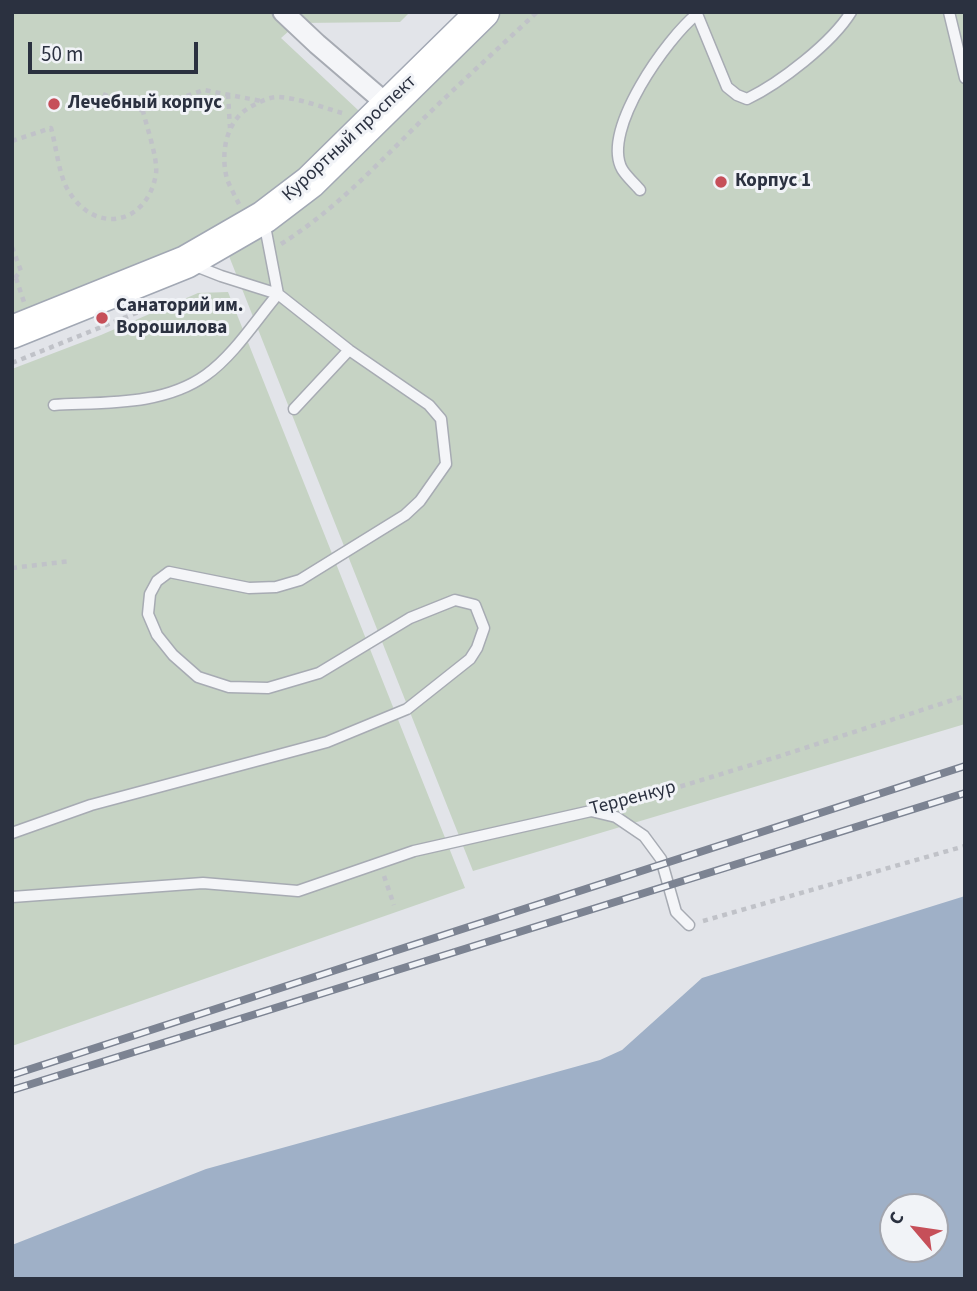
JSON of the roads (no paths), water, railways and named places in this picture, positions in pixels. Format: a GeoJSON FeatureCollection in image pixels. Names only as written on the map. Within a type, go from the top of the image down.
{"type":"FeatureCollection","features":[{"type":"Feature","properties":{"kind":"main road","name":"Курортный проспект"},"geometry":{"type":"LineString","coordinates":[[12,332],[186,262],[253,214],[310,182],[483,12]]}},
{"type":"Feature","properties":{"kind":"street"},"geometry":{"type":"LineString","coordinates":[[283,12],[388,104]]}},
{"type":"Feature","properties":{"kind":"lane"},"geometry":{"type":"LineString","coordinates":[[640,190],[621,168],[617,138],[629,103],[682,26],[696,13],[727,87],[747,99],[764,91],[818,50],[844,25],[851,12]]}},
{"type":"Feature","properties":{"kind":"lane"},"geometry":{"type":"LineString","coordinates":[[949,12],[965,78]]}},
{"type":"Feature","properties":{"kind":"lane"},"geometry":{"type":"LineString","coordinates":[[253,214],[278,294]]}},
{"type":"Feature","properties":{"kind":"lane"},"geometry":{"type":"LineString","coordinates":[[12,833],[91,805],[327,742],[407,709],[470,659],[484,628],[475,605],[455,600],[410,618],[319,673],[268,688],[229,687],[198,677],[173,655],[157,635],[148,614],[150,594],[156,581],[169,572],[249,588],[276,587],[300,580],[405,515],[420,501],[446,464],[441,419],[429,405],[349,350],[278,294],[186,262]]}},
{"type":"Feature","properties":{"kind":"lane"},"geometry":{"type":"LineString","coordinates":[[54,405],[145,399],[179,390],[206,375],[227,356],[278,294]]}},
{"type":"Feature","properties":{"kind":"lane"},"geometry":{"type":"LineString","coordinates":[[293,409],[349,350]]}},
{"type":"Feature","properties":{"kind":"lane","name":"Терренкур"},"geometry":{"type":"LineString","coordinates":[[12,897],[203,883],[298,891],[414,851],[591,811],[616,817],[644,836],[661,859],[676,912],[689,925]]}},
{"type":"Feature","properties":{"kind":"water"},"geometry":{"type":"Polygon","coordinates":[[[965,896],[965,1279],[12,1279],[12,1245],[206,1169],[600,1060],[622,1050],[702,978],[965,896]]]}},
{"type":"Feature","properties":{"kind":"railway"},"geometry":{"type":"LineString","coordinates":[[12,1075],[965,766]]}},
{"type":"Feature","properties":{"kind":"railway"},"geometry":{"type":"LineString","coordinates":[[12,1090],[965,793]]}},
{"type":"Feature","properties":{"kind":"place","name":"Лечебный корпус"},"geometry":{"type":"Point","coordinates":[54,104]}},
{"type":"Feature","properties":{"kind":"place","name":"Корпус 1"},"geometry":{"type":"Point","coordinates":[721,182]}},
{"type":"Feature","properties":{"kind":"place","name":"Санаторий им. Ворошилова"},"geometry":{"type":"Point","coordinates":[102,318]}}]}
